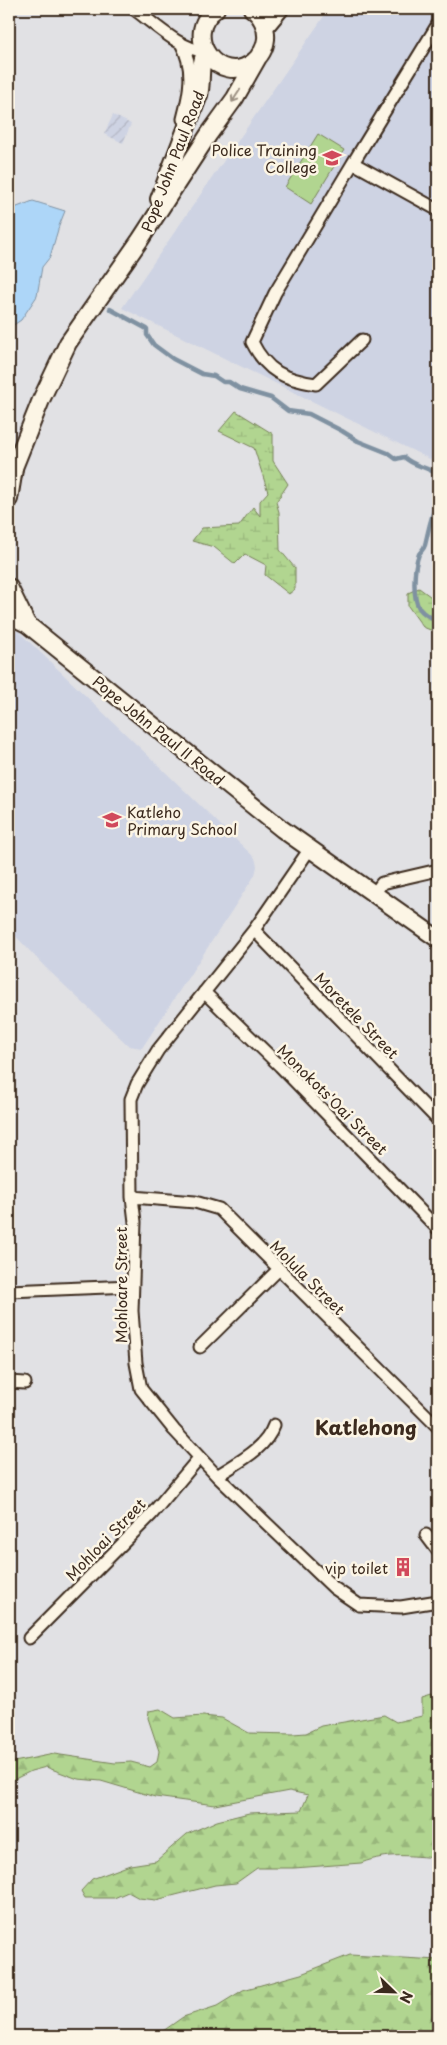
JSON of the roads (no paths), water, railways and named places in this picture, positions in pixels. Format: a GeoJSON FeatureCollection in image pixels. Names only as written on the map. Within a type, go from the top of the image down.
{"type":"FeatureCollection","features":[{"type":"Feature","properties":{"kind":"main road","name":"Pope John Paul Road"},"geometry":{"type":"LineString","coordinates":[[140,240],[165,186],[202,85],[203,57],[205,52],[202,29],[206,18],[213,9]]}},
{"type":"Feature","properties":{"kind":"main road"},"geometry":{"type":"LineString","coordinates":[[252,9],[259,15],[265,27],[280,9]]}},
{"type":"Feature","properties":{"kind":"main road","name":"Pope John Paul Road"},"geometry":{"type":"LineString","coordinates":[[9,499],[11,475],[41,400],[68,343],[140,240],[234,98],[265,44],[265,27]]}},
{"type":"Feature","properties":{"kind":"main road"},"geometry":{"type":"LineString","coordinates":[[205,52],[220,66],[233,68],[245,66],[260,54]]}},
{"type":"Feature","properties":{"kind":"main road"},"geometry":{"type":"LineString","coordinates":[[9,587],[27,624]]}},
{"type":"Feature","properties":{"kind":"main road"},"geometry":{"type":"LineString","coordinates":[[9,615],[27,624]]}},
{"type":"Feature","properties":{"kind":"main road","name":"Pope John Paul II Road"},"geometry":{"type":"LineString","coordinates":[[27,624],[309,850],[438,939]]}},
{"type":"Feature","properties":{"kind":"street"},"geometry":{"type":"LineString","coordinates":[[134,9],[181,44],[197,51],[205,52]]}},
{"type":"Feature","properties":{"kind":"street"},"geometry":{"type":"LineString","coordinates":[[362,340],[316,384],[276,373],[258,354],[252,342],[275,293],[438,24]]}},
{"type":"Feature","properties":{"kind":"street"},"geometry":{"type":"LineString","coordinates":[[181,44],[187,54],[191,71],[190,87],[181,127],[184,136]]}},
{"type":"Feature","properties":{"kind":"street"},"geometry":{"type":"LineString","coordinates":[[353,163],[438,210]]}},
{"type":"Feature","properties":{"kind":"street","name":"Mohloare Street"},"geometry":{"type":"LineString","coordinates":[[309,850],[254,930],[147,1067],[131,1099],[132,1197],[135,1222],[132,1286],[136,1363],[141,1389],[199,1458],[334,1588],[358,1605],[401,1607],[438,1601]]}},
{"type":"Feature","properties":{"kind":"street"},"geometry":{"type":"LineString","coordinates":[[374,894],[382,883],[438,870]]}},
{"type":"Feature","properties":{"kind":"street","name":"Moretele Street"},"geometry":{"type":"LineString","coordinates":[[254,930],[438,1120]]}},
{"type":"Feature","properties":{"kind":"street","name":"Monokots'Oai Street"},"geometry":{"type":"LineString","coordinates":[[204,992],[280,1066],[438,1229]]}},
{"type":"Feature","properties":{"kind":"street","name":"Molula Street"},"geometry":{"type":"LineString","coordinates":[[132,1197],[195,1202],[219,1209],[438,1427]]}},
{"type":"Feature","properties":{"kind":"street"},"geometry":{"type":"LineString","coordinates":[[200,1347],[279,1269]]}},
{"type":"Feature","properties":{"kind":"street"},"geometry":{"type":"LineString","coordinates":[[9,1291],[132,1286]]}},
{"type":"Feature","properties":{"kind":"street"},"geometry":{"type":"LineString","coordinates":[[9,1382],[25,1382]]}},
{"type":"Feature","properties":{"kind":"street"},"geometry":{"type":"LineString","coordinates":[[216,1476],[252,1453],[269,1438],[274,1425]]}},
{"type":"Feature","properties":{"kind":"street","name":"Mohloai Street"},"geometry":{"type":"LineString","coordinates":[[29,1638],[151,1515],[199,1458]]}},
{"type":"Feature","properties":{"kind":"street"},"geometry":{"type":"LineString","coordinates":[[426,1535],[438,1551]]}},
{"type":"Feature","properties":{"kind":"water"},"geometry":{"type":"Polygon","coordinates":[[[33,201],[65,211],[50,257],[42,267],[37,296],[21,320],[9,328],[9,210],[33,201]]]}},
{"type":"Feature","properties":{"kind":"waterway"},"geometry":{"type":"LineString","coordinates":[[110,309],[147,329],[147,335],[154,345],[173,359],[202,374],[214,376],[240,389],[271,398],[288,411],[309,414],[358,441],[388,453],[396,459],[404,457],[412,463],[438,475]]}},
{"type":"Feature","properties":{"kind":"waterway"},"geometry":{"type":"LineString","coordinates":[[438,500],[425,546],[417,560],[414,581],[415,596],[419,608],[427,616],[438,620]]}},
{"type":"Feature","properties":{"kind":"place","name":"Police Training College"},"geometry":{"type":"Point","coordinates":[332,158]}},
{"type":"Feature","properties":{"kind":"place","name":"Katleho Primary School"},"geometry":{"type":"Point","coordinates":[112,820]}},
{"type":"Feature","properties":{"kind":"place","name":"vip toilet"},"geometry":{"type":"Point","coordinates":[403,1567]}},
{"type":"Feature","properties":{"kind":"district","name":"Katlehong"},"geometry":{"type":"Point","coordinates":[366,1427]}}]}
